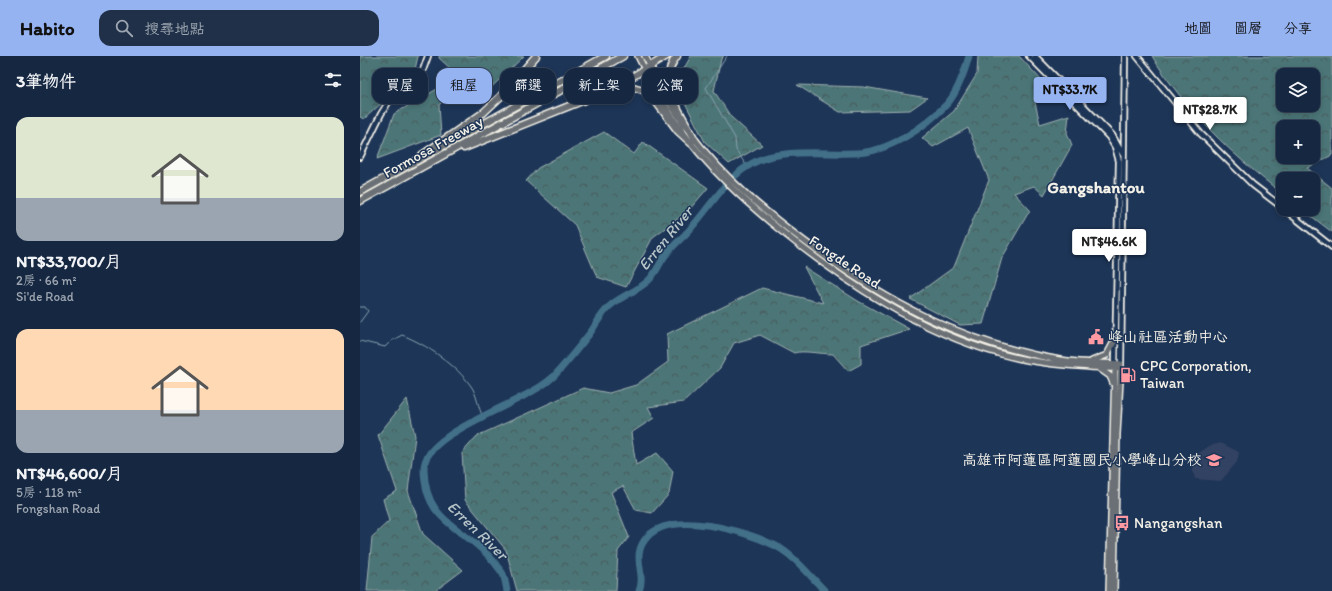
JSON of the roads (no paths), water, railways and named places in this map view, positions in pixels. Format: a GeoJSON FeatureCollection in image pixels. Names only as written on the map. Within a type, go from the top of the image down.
{"type":"FeatureCollection","features":[{"type":"Feature","properties":{"kind":"highway"},"geometry":{"type":"LineString","coordinates":[[414,162],[427,150],[483,113],[500,97],[536,56]]}},
{"type":"Feature","properties":{"kind":"highway","name":"Formosa Freeway"},"geometry":{"type":"LineString","coordinates":[[360,192],[606,56]]}},
{"type":"Feature","properties":{"kind":"highway","name":"Formosa Freeway"},"geometry":{"type":"LineString","coordinates":[[363,200],[623,56]]}},
{"type":"Feature","properties":{"kind":"highway"},"geometry":{"type":"LineString","coordinates":[[649,68],[667,56]]}},
{"type":"Feature","properties":{"kind":"highway"},"geometry":{"type":"LineString","coordinates":[[677,56],[669,70],[669,86],[675,104],[695,143]]}},
{"type":"Feature","properties":{"kind":"highway"},"geometry":{"type":"LineString","coordinates":[[634,87],[647,92],[678,131],[695,143]]}},
{"type":"Feature","properties":{"kind":"highway"},"geometry":{"type":"LineString","coordinates":[[449,153],[574,104]]}},
{"type":"Feature","properties":{"kind":"main road","name":"Fongde Road"},"geometry":{"type":"LineString","coordinates":[[638,56],[647,68]]}},
{"type":"Feature","properties":{"kind":"main road","name":"Fongde Road"},"geometry":{"type":"LineString","coordinates":[[645,56],[648,68]]}},
{"type":"Feature","properties":{"kind":"main road","name":"Fongde Road"},"geometry":{"type":"LineString","coordinates":[[670,104],[695,143],[741,198],[825,265],[888,305],[941,333],[967,343],[1029,360],[1061,365],[1092,364]]}},
{"type":"Feature","properties":{"kind":"main road","name":"Fongde Road"},"geometry":{"type":"LineString","coordinates":[[695,143],[761,207],[828,259],[885,296],[936,323],[988,343],[1030,354],[1062,360],[1118,366]]}},
{"type":"Feature","properties":{"kind":"main road"},"geometry":{"type":"LineString","coordinates":[[1114,385],[1110,376],[1106,372],[1092,364],[1106,355],[1115,340]]}},
{"type":"Feature","properties":{"kind":"main road"},"geometry":{"type":"LineString","coordinates":[[1109,591],[1114,385],[1118,366]]}},
{"type":"Feature","properties":{"kind":"main road"},"geometry":{"type":"LineString","coordinates":[[1114,591],[1118,366]]}},
{"type":"Feature","properties":{"kind":"street"},"geometry":{"type":"LineString","coordinates":[[360,157],[381,114],[394,93],[423,70],[428,56]]}},
{"type":"Feature","properties":{"kind":"street"},"geometry":{"type":"LineString","coordinates":[[1029,56],[1109,137],[1115,147],[1120,162]]}},
{"type":"Feature","properties":{"kind":"street"},"geometry":{"type":"LineString","coordinates":[[1035,56],[1112,135],[1123,154]]}},
{"type":"Feature","properties":{"kind":"street"},"geometry":{"type":"LineString","coordinates":[[1118,366],[1125,56]]}},
{"type":"Feature","properties":{"kind":"street"},"geometry":{"type":"LineString","coordinates":[[1137,56],[1201,134],[1253,185],[1276,203]]}},
{"type":"Feature","properties":{"kind":"street"},"geometry":{"type":"LineString","coordinates":[[1118,366],[1115,340],[1120,162],[1123,154]]}},
{"type":"Feature","properties":{"kind":"street"},"geometry":{"type":"LineString","coordinates":[[1293,216],[1332,246]]}},
{"type":"Feature","properties":{"kind":"waterway"},"geometry":{"type":"LineString","coordinates":[[727,56],[706,88],[735,138],[736,150],[746,165]]}},
{"type":"Feature","properties":{"kind":"waterway","name":"Erren River"},"geometry":{"type":"LineString","coordinates":[[507,591],[503,574],[495,563],[484,551],[449,524],[431,503],[426,488],[424,469],[428,455],[441,442],[459,429],[525,396],[543,385],[556,374],[590,333],[608,308],[615,302],[644,285],[650,279],[668,252],[689,231],[735,176],[745,168],[768,157],[779,155],[801,153],[868,152],[906,137],[938,113],[951,99],[963,74],[969,56]]}},
{"type":"Feature","properties":{"kind":"waterway"},"geometry":{"type":"LineString","coordinates":[[360,307],[365,307],[368,311],[360,322]]}},
{"type":"Feature","properties":{"kind":"waterway"},"geometry":{"type":"LineString","coordinates":[[360,341],[385,347],[391,341],[402,335],[421,344],[440,356],[465,378],[475,393],[483,417]]}},
{"type":"Feature","properties":{"kind":"waterway","name":"Erren River"},"geometry":{"type":"LineString","coordinates":[[639,591],[641,584],[639,557],[642,543],[648,536],[660,528],[675,524],[692,524],[729,529],[763,540],[790,555],[825,591]]}},
{"type":"Feature","properties":{"kind":"place","name":"峰山社區活動中心"},"geometry":{"type":"Point","coordinates":[1096,337]}},
{"type":"Feature","properties":{"kind":"place","name":"CPC Corporation, Taiwan"},"geometry":{"type":"Point","coordinates":[1128,375]}},
{"type":"Feature","properties":{"kind":"place","name":"高雄市阿蓮區阿蓮國民小學峰山分校"},"geometry":{"type":"Point","coordinates":[1214,460]}},
{"type":"Feature","properties":{"kind":"place","name":"Nangangshan"},"geometry":{"type":"Point","coordinates":[1122,523]}},
{"type":"Feature","properties":{"kind":"district","name":"Gangshantou"},"geometry":{"type":"Point","coordinates":[1096,187]}}]}
